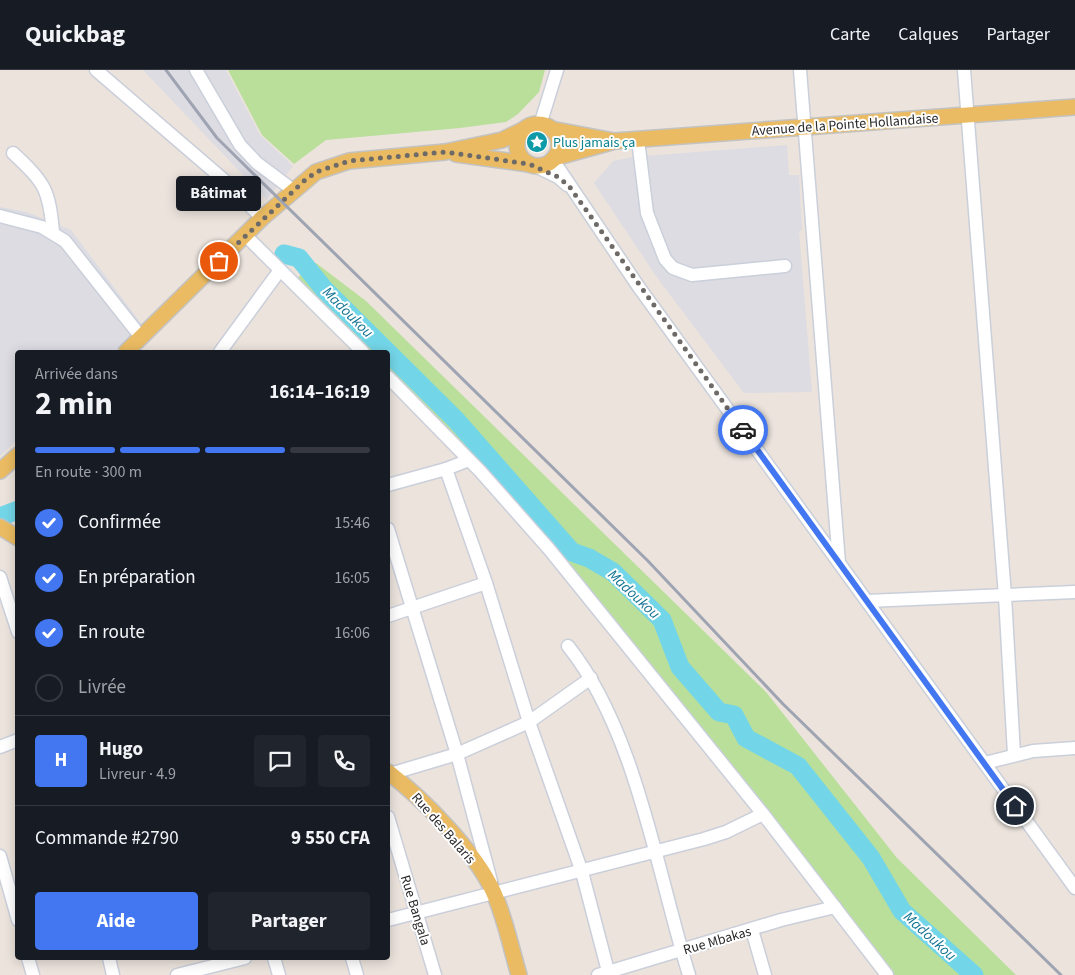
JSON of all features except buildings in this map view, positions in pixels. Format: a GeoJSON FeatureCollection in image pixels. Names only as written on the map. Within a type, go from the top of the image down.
{"type":"FeatureCollection","features":[{"type":"Feature","properties":{"kind":"main road","name":"Avenue de la Pointe Hollandaise"},"geometry":{"type":"LineString","coordinates":[[615,141],[1075,107]]}},
{"type":"Feature","properties":{"kind":"main road"},"geometry":{"type":"LineString","coordinates":[[545,127],[559,143],[554,159]]}},
{"type":"Feature","properties":{"kind":"main road"},"geometry":{"type":"LineString","coordinates":[[131,350],[262,218],[316,172],[349,161],[445,152],[502,140],[525,129],[545,127],[615,141]]}},
{"type":"Feature","properties":{"kind":"main road"},"geometry":{"type":"LineString","coordinates":[[525,129],[518,141],[518,148],[523,160],[531,165]]}},
{"type":"Feature","properties":{"kind":"main road"},"geometry":{"type":"LineString","coordinates":[[445,152],[531,165],[547,164],[554,159],[615,141]]}},
{"type":"Feature","properties":{"kind":"main road"},"geometry":{"type":"LineString","coordinates":[[0,471],[15,458]]}},
{"type":"Feature","properties":{"kind":"main road","name":"Rue des Balaris"},"geometry":{"type":"LineString","coordinates":[[390,774],[415,794],[460,842],[493,891],[519,975]]}},
{"type":"Feature","properties":{"kind":"street"},"geometry":{"type":"LineString","coordinates":[[96,70],[224,180],[262,218]]}},
{"type":"Feature","properties":{"kind":"street"},"geometry":{"type":"LineString","coordinates":[[545,127],[557,70]]}},
{"type":"Feature","properties":{"kind":"street"},"geometry":{"type":"LineString","coordinates":[[800,70],[839,563]]}},
{"type":"Feature","properties":{"kind":"street"},"geometry":{"type":"LineString","coordinates":[[964,70],[1005,596],[1014,754]]}},
{"type":"Feature","properties":{"kind":"street"},"geometry":{"type":"LineString","coordinates":[[195,72],[240,145],[257,163],[293,190]]}},
{"type":"Feature","properties":{"kind":"street"},"geometry":{"type":"LineString","coordinates":[[638,140],[647,213],[665,259],[673,268],[692,274],[785,266]]}},
{"type":"Feature","properties":{"kind":"street"},"geometry":{"type":"LineString","coordinates":[[13,153],[39,177],[50,202],[53,232]]}},
{"type":"Feature","properties":{"kind":"street"},"geometry":{"type":"LineString","coordinates":[[554,159],[564,173],[569,186],[638,286],[1075,888]]}},
{"type":"Feature","properties":{"kind":"street"},"geometry":{"type":"LineString","coordinates":[[531,165],[558,177],[569,186]]}},
{"type":"Feature","properties":{"kind":"street"},"geometry":{"type":"LineString","coordinates":[[0,216],[26,221],[53,232],[64,241],[141,338]]}},
{"type":"Feature","properties":{"kind":"street"},"geometry":{"type":"LineString","coordinates":[[245,235],[361,350]]}},
{"type":"Feature","properties":{"kind":"street"},"geometry":{"type":"LineString","coordinates":[[221,350],[280,270]]}},
{"type":"Feature","properties":{"kind":"street"},"geometry":{"type":"LineString","coordinates":[[390,379],[469,460],[549,549],[763,814],[887,975]]}},
{"type":"Feature","properties":{"kind":"street"},"geometry":{"type":"LineString","coordinates":[[390,484],[446,469],[469,460]]}},
{"type":"Feature","properties":{"kind":"street"},"geometry":{"type":"LineString","coordinates":[[446,469],[486,583],[529,722],[582,872],[605,974]]}},
{"type":"Feature","properties":{"kind":"street"},"geometry":{"type":"LineString","coordinates":[[390,536],[457,754],[493,891]]}},
{"type":"Feature","properties":{"kind":"street"},"geometry":{"type":"LineString","coordinates":[[0,577],[15,623]]}},
{"type":"Feature","properties":{"kind":"street"},"geometry":{"type":"LineString","coordinates":[[390,615],[486,583]]}},
{"type":"Feature","properties":{"kind":"street"},"geometry":{"type":"LineString","coordinates":[[867,601],[1075,592]]}},
{"type":"Feature","properties":{"kind":"street"},"geometry":{"type":"LineString","coordinates":[[568,646],[591,678],[624,752],[689,975]]}},
{"type":"Feature","properties":{"kind":"street"},"geometry":{"type":"LineString","coordinates":[[390,773],[457,754],[529,722],[591,678]]}},
{"type":"Feature","properties":{"kind":"street"},"geometry":{"type":"LineString","coordinates":[[0,747],[15,741]]}},
{"type":"Feature","properties":{"kind":"street"},"geometry":{"type":"LineString","coordinates":[[985,763],[1014,754],[1075,748]]}},
{"type":"Feature","properties":{"kind":"street"},"geometry":{"type":"LineString","coordinates":[[390,919],[417,910],[493,891],[582,872],[726,832],[763,814]]}},
{"type":"Feature","properties":{"kind":"street","name":"Rue Bangala"},"geometry":{"type":"LineString","coordinates":[[390,823],[435,975]]}},
{"type":"Feature","properties":{"kind":"street"},"geometry":{"type":"LineString","coordinates":[[0,856],[15,908]]}},
{"type":"Feature","properties":{"kind":"street","name":"Rue Mbakas"},"geometry":{"type":"LineString","coordinates":[[605,974],[781,920],[835,907]]}},
{"type":"Feature","properties":{"kind":"street"},"geometry":{"type":"LineString","coordinates":[[752,930],[765,975]]}},
{"type":"Feature","properties":{"kind":"street"},"geometry":{"type":"LineString","coordinates":[[29,960],[33,975]]}},
{"type":"Feature","properties":{"kind":"street"},"geometry":{"type":"LineString","coordinates":[[109,960],[113,975]]}},
{"type":"Feature","properties":{"kind":"street"},"geometry":{"type":"LineString","coordinates":[[192,960],[196,973]]}},
{"type":"Feature","properties":{"kind":"street"},"geometry":{"type":"LineString","coordinates":[[177,975],[196,973],[238,960]]}},
{"type":"Feature","properties":{"kind":"street"},"geometry":{"type":"LineString","coordinates":[[275,960],[279,975]]}},
{"type":"Feature","properties":{"kind":"street"},"geometry":{"type":"LineString","coordinates":[[353,960],[357,975]]}},
{"type":"Feature","properties":{"kind":"shaded area"},"geometry":{"type":"Polygon","coordinates":[[[143,70],[226,70],[260,135],[293,166],[267,200],[143,70]]]}},
{"type":"Feature","properties":{"kind":"shaded area"},"geometry":{"type":"Polygon","coordinates":[[[787,145],[789,175],[799,175],[802,230],[799,231],[812,392],[744,393],[658,279],[594,183],[613,161],[633,157],[787,145]]]}},
{"type":"Feature","properties":{"kind":"shaded area"},"geometry":{"type":"Polygon","coordinates":[[[0,207],[27,212],[71,230],[143,326],[116,350],[15,350],[15,442],[0,456],[0,207]]]}},
{"type":"Feature","properties":{"kind":"green space"},"geometry":{"type":"Polygon","coordinates":[[[228,70],[545,70],[539,92],[518,114],[506,122],[326,140],[294,164],[262,135],[228,70]]]}},
{"type":"Feature","properties":{"kind":"green space"},"geometry":{"type":"Polygon","coordinates":[[[316,263],[366,301],[766,692],[897,858],[1016,975],[888,975],[583,590],[390,379],[390,350],[361,350],[296,279],[316,263]]]}},
{"type":"Feature","properties":{"kind":"waterway","name":"Madoukou"},"geometry":{"type":"LineString","coordinates":[[284,254],[299,258],[324,289],[385,350]]}},
{"type":"Feature","properties":{"kind":"waterway","name":"Madoukou"},"geometry":{"type":"LineString","coordinates":[[390,354],[456,420],[572,552],[589,558],[613,572],[662,620],[680,667],[719,712],[734,715],[746,738],[798,766],[871,858],[902,911],[974,975]]}},
{"type":"Feature","properties":{"kind":"waterway","name":"Madoukou"},"geometry":{"type":"LineString","coordinates":[[0,517],[15,511]]}},
{"type":"Feature","properties":{"kind":"railway"},"geometry":{"type":"LineString","coordinates":[[166,70],[217,138],[648,561],[783,704],[1061,975]]}},
{"type":"Feature","properties":{"kind":"way so far"},"geometry":{"type":"LineString","coordinates":[[219,261],[272,209],[304,181],[316,172],[332,165],[349,161],[445,152],[529,164],[558,177],[569,186],[638,286],[743,430]]}},
{"type":"Feature","properties":{"kind":"place","name":"Plus jamais ça"},"geometry":{"type":"Point","coordinates":[537,142]}},
{"type":"Feature","properties":{"kind":"place","name":"Bâtimat"},"geometry":{"type":"Point","coordinates":[219,261]}},
{"type":"Feature","properties":{"kind":"route"},"geometry":{"type":"LineString","coordinates":[[743,430],[1015,806]]}}]}
